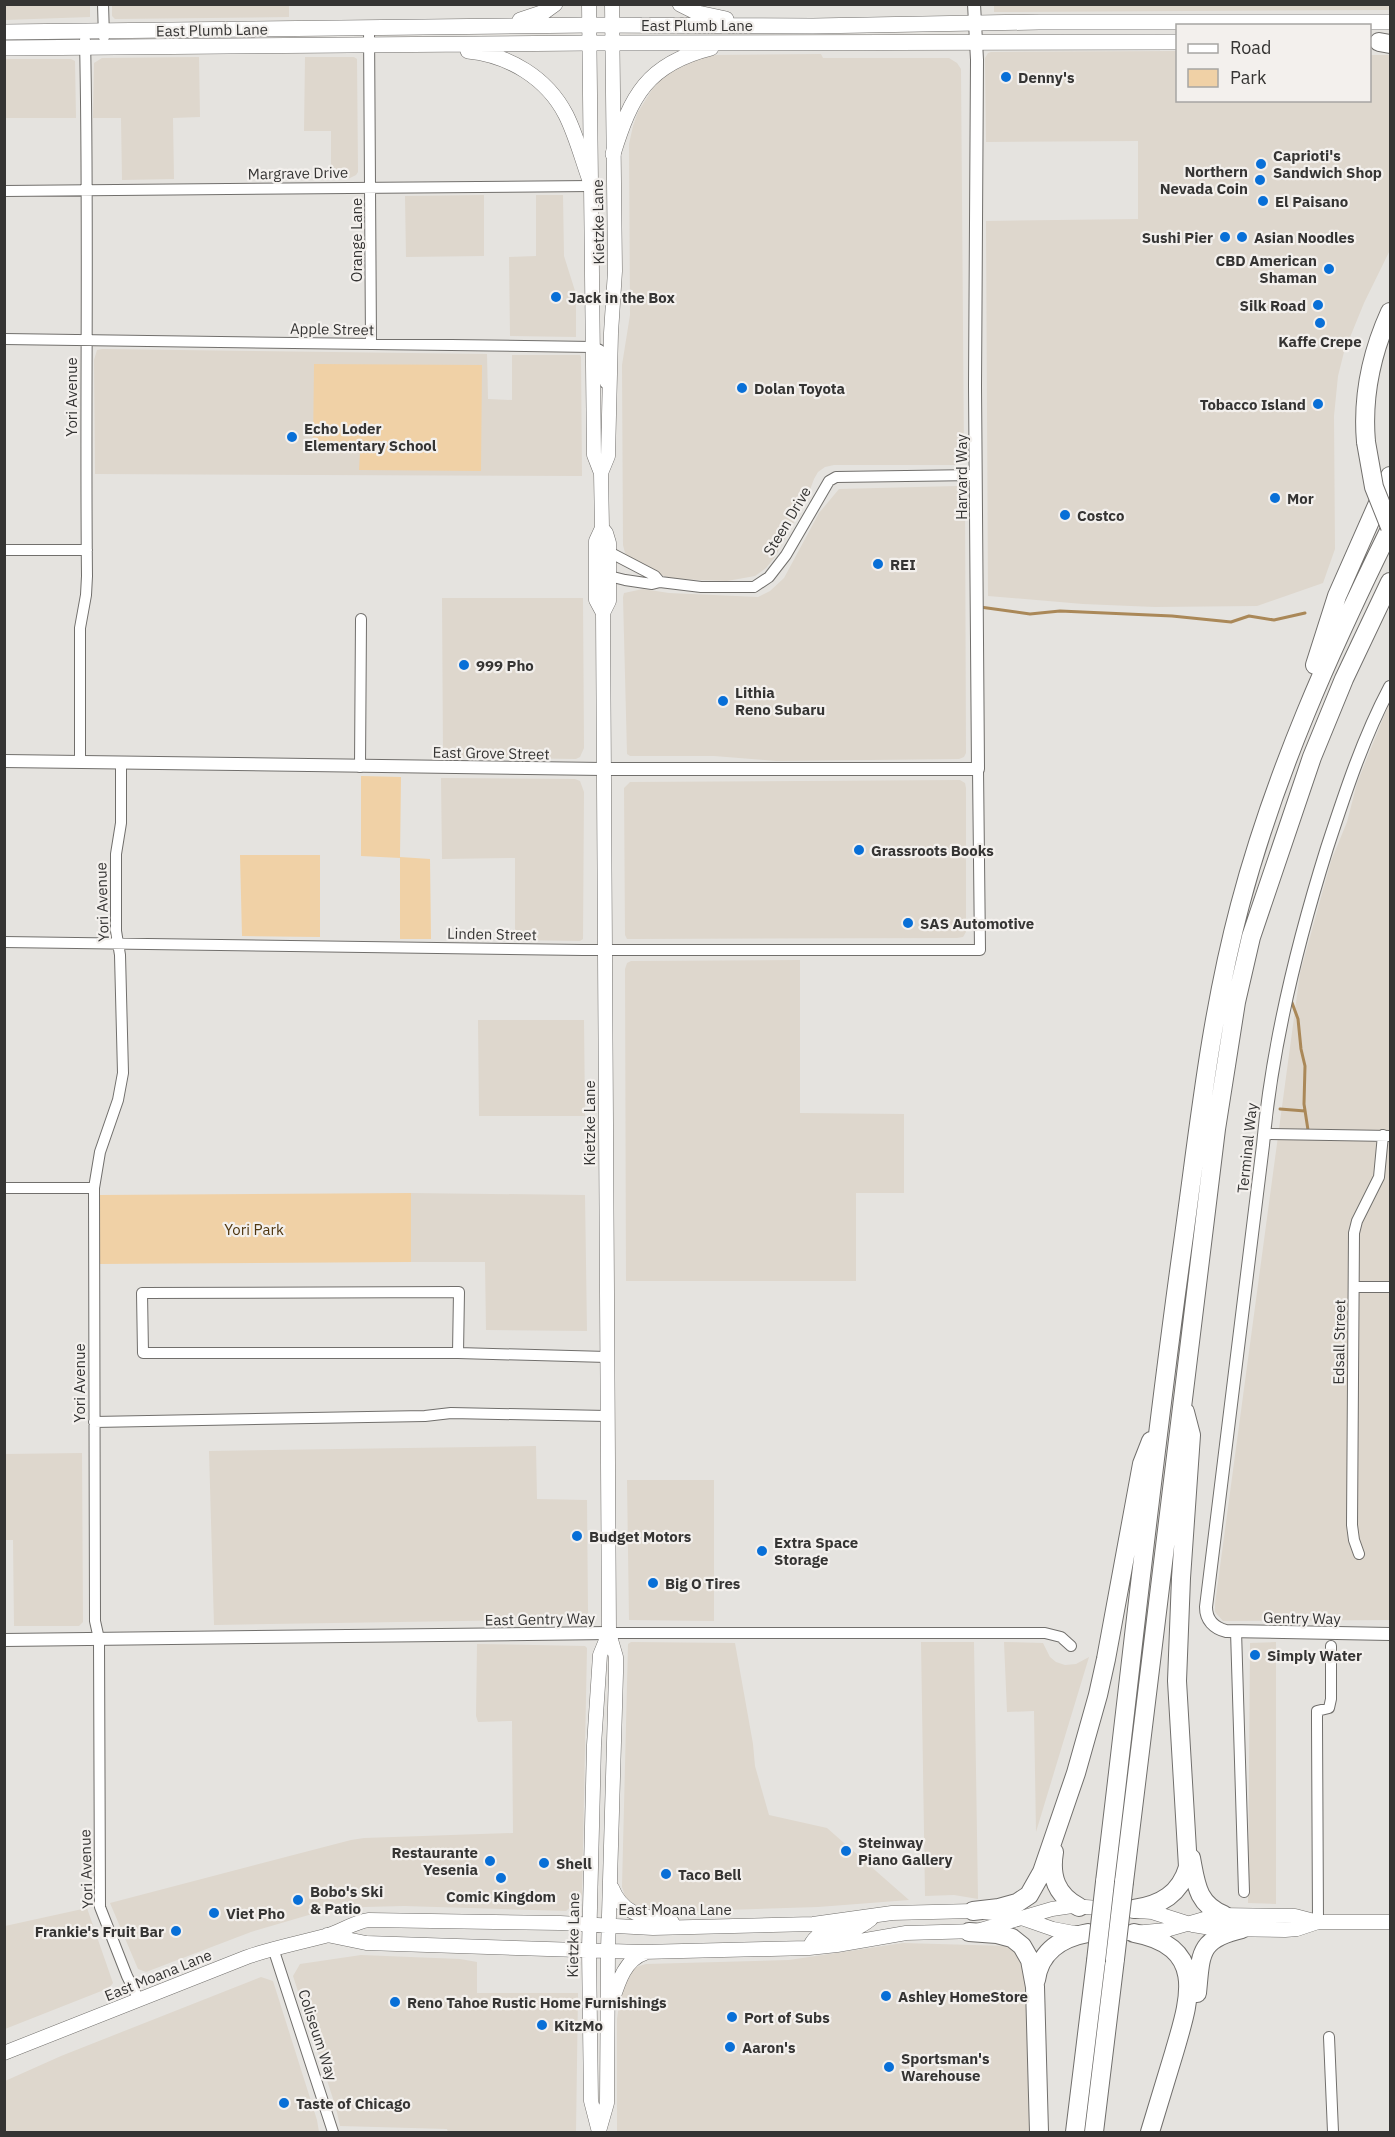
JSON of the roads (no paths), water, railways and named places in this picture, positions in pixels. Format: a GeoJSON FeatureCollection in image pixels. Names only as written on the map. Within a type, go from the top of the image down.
{"type":"FeatureCollection","features":[{"type":"Feature","properties":{"kind":"highway"},"geometry":{"type":"LineString","coordinates":[[1075,2133],[1160,1420],[1198,1121],[1213,1024],[1252,862],[1275,789],[1340,631],[1390,528],[1374,487],[1366,442],[1366,398],[1370,369],[1379,337],[1390,312]]}},
{"type":"Feature","properties":{"kind":"highway"},"geometry":{"type":"LineString","coordinates":[[1301,722],[1318,653],[1337,596],[1390,476]]}},
{"type":"Feature","properties":{"kind":"highway"},"geometry":{"type":"LineString","coordinates":[[1094,2133],[1221,1086],[1236,1002],[1251,937],[1312,757],[1344,679],[1384,602],[1390,582]]}},
{"type":"Feature","properties":{"kind":"highway"},"geometry":{"type":"LineString","coordinates":[[1134,1909],[1158,1904],[1173,1894],[1184,1878],[1188,1867],[1178,1731],[1177,1681],[1181,1578],[1191,1435],[1182,1401]]}},
{"type":"Feature","properties":{"kind":"highway"},"geometry":{"type":"LineString","coordinates":[[973,1911],[1009,1906],[1029,1895],[1038,1882],[1076,1773],[1095,1705],[1106,1659],[1142,1464],[1160,1420]]}},
{"type":"Feature","properties":{"kind":"highway"},"geometry":{"type":"LineString","coordinates":[[1060,1818],[1053,1858],[1054,1880],[1065,1898],[1079,1907]]}},
{"type":"Feature","properties":{"kind":"highway"},"geometry":{"type":"LineString","coordinates":[[1188,1845],[1200,1895],[1209,1907],[1224,1915]]}},
{"type":"Feature","properties":{"kind":"highway"},"geometry":{"type":"LineString","coordinates":[[1177,2041],[1195,2004],[1198,1966],[1204,1949],[1221,1934],[1242,1929]]}},
{"type":"Feature","properties":{"kind":"highway"},"geometry":{"type":"LineString","coordinates":[[969,1932],[1004,1935],[1018,1942],[1030,1960],[1035,1987],[1039,2133]]}},
{"type":"Feature","properties":{"kind":"highway"},"geometry":{"type":"LineString","coordinates":[[1035,1987],[1039,1964],[1049,1950],[1065,1939],[1088,1933]]}},
{"type":"Feature","properties":{"kind":"highway"},"geometry":{"type":"LineString","coordinates":[[1134,1933],[1155,1939],[1175,1951],[1184,1965],[1190,1987],[1150,2133]]}},
{"type":"Feature","properties":{"kind":"main road"},"geometry":{"type":"LineString","coordinates":[[459,27],[529,19],[555,4]]}},
{"type":"Feature","properties":{"kind":"main road","name":"Kietzke Lane"},"geometry":{"type":"LineString","coordinates":[[589,4],[594,455],[601,473],[602,528],[609,543],[603,552],[596,600],[603,613]]}},
{"type":"Feature","properties":{"kind":"main road","name":"Kietzke Lane"},"geometry":{"type":"LineString","coordinates":[[601,473],[608,456],[615,271],[612,4]]}},
{"type":"Feature","properties":{"kind":"main road"},"geometry":{"type":"LineString","coordinates":[[680,4],[716,17],[813,26]]}},
{"type":"Feature","properties":{"kind":"main road","name":"East Plumb Lane"},"geometry":{"type":"LineString","coordinates":[[4,32],[589,25],[813,26],[975,23],[1390,22]]}},
{"type":"Feature","properties":{"kind":"main road"},"geometry":{"type":"LineString","coordinates":[[1380,39],[1390,27]]}},
{"type":"Feature","properties":{"kind":"main road","name":"East Plumb Lane"},"geometry":{"type":"LineString","coordinates":[[4,48],[976,41],[1176,42]]}},
{"type":"Feature","properties":{"kind":"main road"},"geometry":{"type":"LineString","coordinates":[[613,154],[632,103],[645,84],[658,72],[671,63],[692,54],[738,43]]}},
{"type":"Feature","properties":{"kind":"main road"},"geometry":{"type":"LineString","coordinates":[[412,45],[477,52],[493,56],[535,78],[558,100],[567,117],[592,186]]}},
{"type":"Feature","properties":{"kind":"main road","name":"Kietzke Lane"},"geometry":{"type":"LineString","coordinates":[[599,2132],[606,2103],[616,1657],[609,1633],[603,613],[609,601],[609,576],[603,552]]}},
{"type":"Feature","properties":{"kind":"main road","name":"Kietzke Lane"},"geometry":{"type":"LineString","coordinates":[[599,2132],[591,2101],[589,1949],[597,1700],[600,1655],[609,1633]]}},
{"type":"Feature","properties":{"kind":"main road"},"geometry":{"type":"LineString","coordinates":[[610,1883],[621,1904],[632,1912],[695,1927]]}},
{"type":"Feature","properties":{"kind":"main road","name":"East Moana Lane"},"geometry":{"type":"LineString","coordinates":[[327,1935],[366,1943],[646,1952],[809,1948],[906,1933],[969,1932],[988,1930],[1052,1909],[1079,1907],[1134,1909],[1162,1914],[1204,1928],[1297,1929],[1318,1922]]}},
{"type":"Feature","properties":{"kind":"main road","name":"East Moana Lane"},"geometry":{"type":"LineString","coordinates":[[4,2054],[273,1948],[327,1935],[358,1921],[383,1919],[590,1924],[646,1928],[813,1924],[878,1915],[973,1911],[1002,1913],[1059,1930],[1088,1933],[1157,1931],[1211,1916],[1224,1915],[1295,1916],[1318,1922],[1390,1922]]}},
{"type":"Feature","properties":{"kind":"main road"},"geometry":{"type":"LineString","coordinates":[[809,1948],[813,1939],[820,1933],[853,1929],[878,1915]]}},
{"type":"Feature","properties":{"kind":"main road"},"geometry":{"type":"LineString","coordinates":[[607,2021],[617,1986],[630,1962],[633,1958],[646,1952]]}},
{"type":"Feature","properties":{"kind":"street"},"geometry":{"type":"LineString","coordinates":[[103,4],[105,47]]}},
{"type":"Feature","properties":{"kind":"street","name":"Harvard Way"},"geometry":{"type":"LineString","coordinates":[[974,4],[980,950]]}},
{"type":"Feature","properties":{"kind":"street","name":"Orange Lane"},"geometry":{"type":"LineString","coordinates":[[369,28],[371,344]]}},
{"type":"Feature","properties":{"kind":"street","name":"Yori Avenue"},"geometry":{"type":"LineString","coordinates":[[80,762],[80,628],[86,595],[87,550],[85,340],[88,190],[85,31]]}},
{"type":"Feature","properties":{"kind":"street","name":"Margrave Drive"},"geometry":{"type":"LineString","coordinates":[[4,190],[592,186]]}},
{"type":"Feature","properties":{"kind":"street","name":"Apple Street"},"geometry":{"type":"LineString","coordinates":[[4,339],[593,347]]}},
{"type":"Feature","properties":{"kind":"street"},"geometry":{"type":"LineString","coordinates":[[593,347],[600,350],[609,408]]}},
{"type":"Feature","properties":{"kind":"street","name":"Steen Drive"},"geometry":{"type":"LineString","coordinates":[[609,576],[652,584],[660,582],[701,587],[754,587],[769,577],[786,555],[829,481],[839,476],[976,476]]}},
{"type":"Feature","properties":{"kind":"street"},"geometry":{"type":"LineString","coordinates":[[4,550],[87,550]]}},
{"type":"Feature","properties":{"kind":"street","name":"Steen Drive"},"geometry":{"type":"LineString","coordinates":[[603,552],[655,576],[660,582]]}},
{"type":"Feature","properties":{"kind":"street"},"geometry":{"type":"LineString","coordinates":[[360,767],[361,619]]}},
{"type":"Feature","properties":{"kind":"street","name":"Terminal Way"},"geometry":{"type":"LineString","coordinates":[[1214,1626],[1206,1616],[1206,1607],[1268,1090],[1304,924],[1344,796],[1363,746],[1390,687]]}},
{"type":"Feature","properties":{"kind":"street","name":"East Grove Street"},"geometry":{"type":"LineString","coordinates":[[4,761],[603,769],[978,769]]}},
{"type":"Feature","properties":{"kind":"street","name":"Yori Avenue"},"geometry":{"type":"LineString","coordinates":[[122,762],[122,817],[116,854],[116,931],[123,1073],[118,1100],[100,1152],[94,1188],[95,1622],[99,1639],[100,1907],[139,2000]]}},
{"type":"Feature","properties":{"kind":"street","name":"Linden Street"},"geometry":{"type":"LineString","coordinates":[[4,942],[606,950],[980,950]]}},
{"type":"Feature","properties":{"kind":"street"},"geometry":{"type":"LineString","coordinates":[[1264,1134],[1387,1136]]}},
{"type":"Feature","properties":{"kind":"street","name":"Edsall Street"},"geometry":{"type":"LineString","coordinates":[[1359,1554],[1352,1525],[1354,1233],[1357,1221],[1379,1177],[1387,1136]]}},
{"type":"Feature","properties":{"kind":"street"},"geometry":{"type":"LineString","coordinates":[[4,1188],[94,1188]]}},
{"type":"Feature","properties":{"kind":"street"},"geometry":{"type":"LineString","coordinates":[[1354,1287],[1390,1287]]}},
{"type":"Feature","properties":{"kind":"street"},"geometry":{"type":"LineString","coordinates":[[458,1353],[459,1292],[142,1293],[143,1353],[458,1353],[607,1357]]}},
{"type":"Feature","properties":{"kind":"street"},"geometry":{"type":"LineString","coordinates":[[94,1422],[425,1416],[451,1413],[607,1416]]}},
{"type":"Feature","properties":{"kind":"street","name":"Gentry Way"},"geometry":{"type":"LineString","coordinates":[[1214,1626],[1221,1630],[1236,1631],[1390,1634]]}},
{"type":"Feature","properties":{"kind":"street"},"geometry":{"type":"LineString","coordinates":[[1236,1631],[1244,1892]]}},
{"type":"Feature","properties":{"kind":"street","name":"East Gentry Way"},"geometry":{"type":"LineString","coordinates":[[4,1640],[609,1633],[1045,1633],[1061,1637],[1071,1646]]}},
{"type":"Feature","properties":{"kind":"street"},"geometry":{"type":"LineString","coordinates":[[1318,1922],[1317,1711],[1329,1708],[1331,1699],[1331,1646]]}},
{"type":"Feature","properties":{"kind":"street","name":"Coliseum Way"},"geometry":{"type":"LineString","coordinates":[[273,1948],[333,2133]]}},
{"type":"Feature","properties":{"kind":"street"},"geometry":{"type":"LineString","coordinates":[[1329,2037],[1333,2133]]}},
{"type":"Feature","properties":{"kind":"waterway"},"geometry":{"type":"LineString","coordinates":[[980,607],[1030,614],[1060,611],[1172,616],[1231,622],[1249,616],[1274,620],[1305,613]]}},
{"type":"Feature","properties":{"kind":"waterway"},"geometry":{"type":"LineString","coordinates":[[1291,1000],[1298,1019],[1305,1066],[1304,1104],[1308,1130]]}},
{"type":"Feature","properties":{"kind":"waterway"},"geometry":{"type":"LineString","coordinates":[[1280,1109],[1305,1111]]}},
{"type":"Feature","properties":{"kind":"place","name":"Denny's"},"geometry":{"type":"Point","coordinates":[1006,77]}},
{"type":"Feature","properties":{"kind":"place","name":"Caprioti's Sandwich Shop"},"geometry":{"type":"Point","coordinates":[1261,164]}},
{"type":"Feature","properties":{"kind":"place","name":"Northern Nevada Coin"},"geometry":{"type":"Point","coordinates":[1260,180]}},
{"type":"Feature","properties":{"kind":"place","name":"El Paisano"},"geometry":{"type":"Point","coordinates":[1263,201]}},
{"type":"Feature","properties":{"kind":"place","name":"Sushi Pier"},"geometry":{"type":"Point","coordinates":[1225,237]}},
{"type":"Feature","properties":{"kind":"place","name":"Asian Noodles"},"geometry":{"type":"Point","coordinates":[1242,237]}},
{"type":"Feature","properties":{"kind":"place","name":"CBD American Shaman"},"geometry":{"type":"Point","coordinates":[1329,269]}},
{"type":"Feature","properties":{"kind":"place","name":"Jack in the Box"},"geometry":{"type":"Point","coordinates":[556,297]}},
{"type":"Feature","properties":{"kind":"place","name":"Silk Road"},"geometry":{"type":"Point","coordinates":[1318,305]}},
{"type":"Feature","properties":{"kind":"place","name":"Kaffe Crepe"},"geometry":{"type":"Point","coordinates":[1320,323]}},
{"type":"Feature","properties":{"kind":"place","name":"Dolan Toyota"},"geometry":{"type":"Point","coordinates":[742,388]}},
{"type":"Feature","properties":{"kind":"place","name":"Tobacco Island"},"geometry":{"type":"Point","coordinates":[1318,404]}},
{"type":"Feature","properties":{"kind":"place","name":"Echo Loder Elementary School"},"geometry":{"type":"Point","coordinates":[292,437]}},
{"type":"Feature","properties":{"kind":"place","name":"Mor"},"geometry":{"type":"Point","coordinates":[1275,498]}},
{"type":"Feature","properties":{"kind":"place","name":"Costco"},"geometry":{"type":"Point","coordinates":[1065,515]}},
{"type":"Feature","properties":{"kind":"place","name":"REI"},"geometry":{"type":"Point","coordinates":[878,564]}},
{"type":"Feature","properties":{"kind":"place","name":"999 Pho"},"geometry":{"type":"Point","coordinates":[464,665]}},
{"type":"Feature","properties":{"kind":"place","name":"Lithia Reno Subaru"},"geometry":{"type":"Point","coordinates":[723,701]}},
{"type":"Feature","properties":{"kind":"place","name":"Grassroots Books"},"geometry":{"type":"Point","coordinates":[859,850]}},
{"type":"Feature","properties":{"kind":"place","name":"SAS Automotive"},"geometry":{"type":"Point","coordinates":[908,923]}},
{"type":"Feature","properties":{"kind":"place","name":"Budget Motors"},"geometry":{"type":"Point","coordinates":[577,1536]}},
{"type":"Feature","properties":{"kind":"place","name":"Extra Space Storage"},"geometry":{"type":"Point","coordinates":[762,1551]}},
{"type":"Feature","properties":{"kind":"place","name":"Big O Tires"},"geometry":{"type":"Point","coordinates":[653,1583]}},
{"type":"Feature","properties":{"kind":"place","name":"Simply Water"},"geometry":{"type":"Point","coordinates":[1255,1655]}},
{"type":"Feature","properties":{"kind":"place","name":"Steinway Piano Gallery"},"geometry":{"type":"Point","coordinates":[846,1851]}},
{"type":"Feature","properties":{"kind":"place","name":"Restaurante Yesenia"},"geometry":{"type":"Point","coordinates":[490,1861]}},
{"type":"Feature","properties":{"kind":"place","name":"Shell"},"geometry":{"type":"Point","coordinates":[544,1863]}},
{"type":"Feature","properties":{"kind":"place","name":"Taco Bell"},"geometry":{"type":"Point","coordinates":[666,1874]}},
{"type":"Feature","properties":{"kind":"place","name":"Comic Kingdom"},"geometry":{"type":"Point","coordinates":[501,1878]}},
{"type":"Feature","properties":{"kind":"place","name":"Bobo's Ski & Patio"},"geometry":{"type":"Point","coordinates":[298,1900]}},
{"type":"Feature","properties":{"kind":"place","name":"Viet Pho"},"geometry":{"type":"Point","coordinates":[214,1913]}},
{"type":"Feature","properties":{"kind":"place","name":"Frankie's Fruit Bar"},"geometry":{"type":"Point","coordinates":[176,1931]}},
{"type":"Feature","properties":{"kind":"place","name":"Ashley HomeStore"},"geometry":{"type":"Point","coordinates":[886,1996]}},
{"type":"Feature","properties":{"kind":"place","name":"Reno Tahoe Rustic Home Furnishings"},"geometry":{"type":"Point","coordinates":[395,2002]}},
{"type":"Feature","properties":{"kind":"place","name":"Port of Subs"},"geometry":{"type":"Point","coordinates":[732,2017]}},
{"type":"Feature","properties":{"kind":"place","name":"KitzMo"},"geometry":{"type":"Point","coordinates":[542,2025]}},
{"type":"Feature","properties":{"kind":"place","name":"Aaron's"},"geometry":{"type":"Point","coordinates":[730,2047]}},
{"type":"Feature","properties":{"kind":"place","name":"Sportsman's Warehouse"},"geometry":{"type":"Point","coordinates":[889,2067]}},
{"type":"Feature","properties":{"kind":"place","name":"Taste of Chicago"},"geometry":{"type":"Point","coordinates":[284,2103]}},
{"type":"Feature","properties":{"kind":"park label","name":"Yori Park"},"geometry":{"type":"Point","coordinates":[254,1229]}}]}
